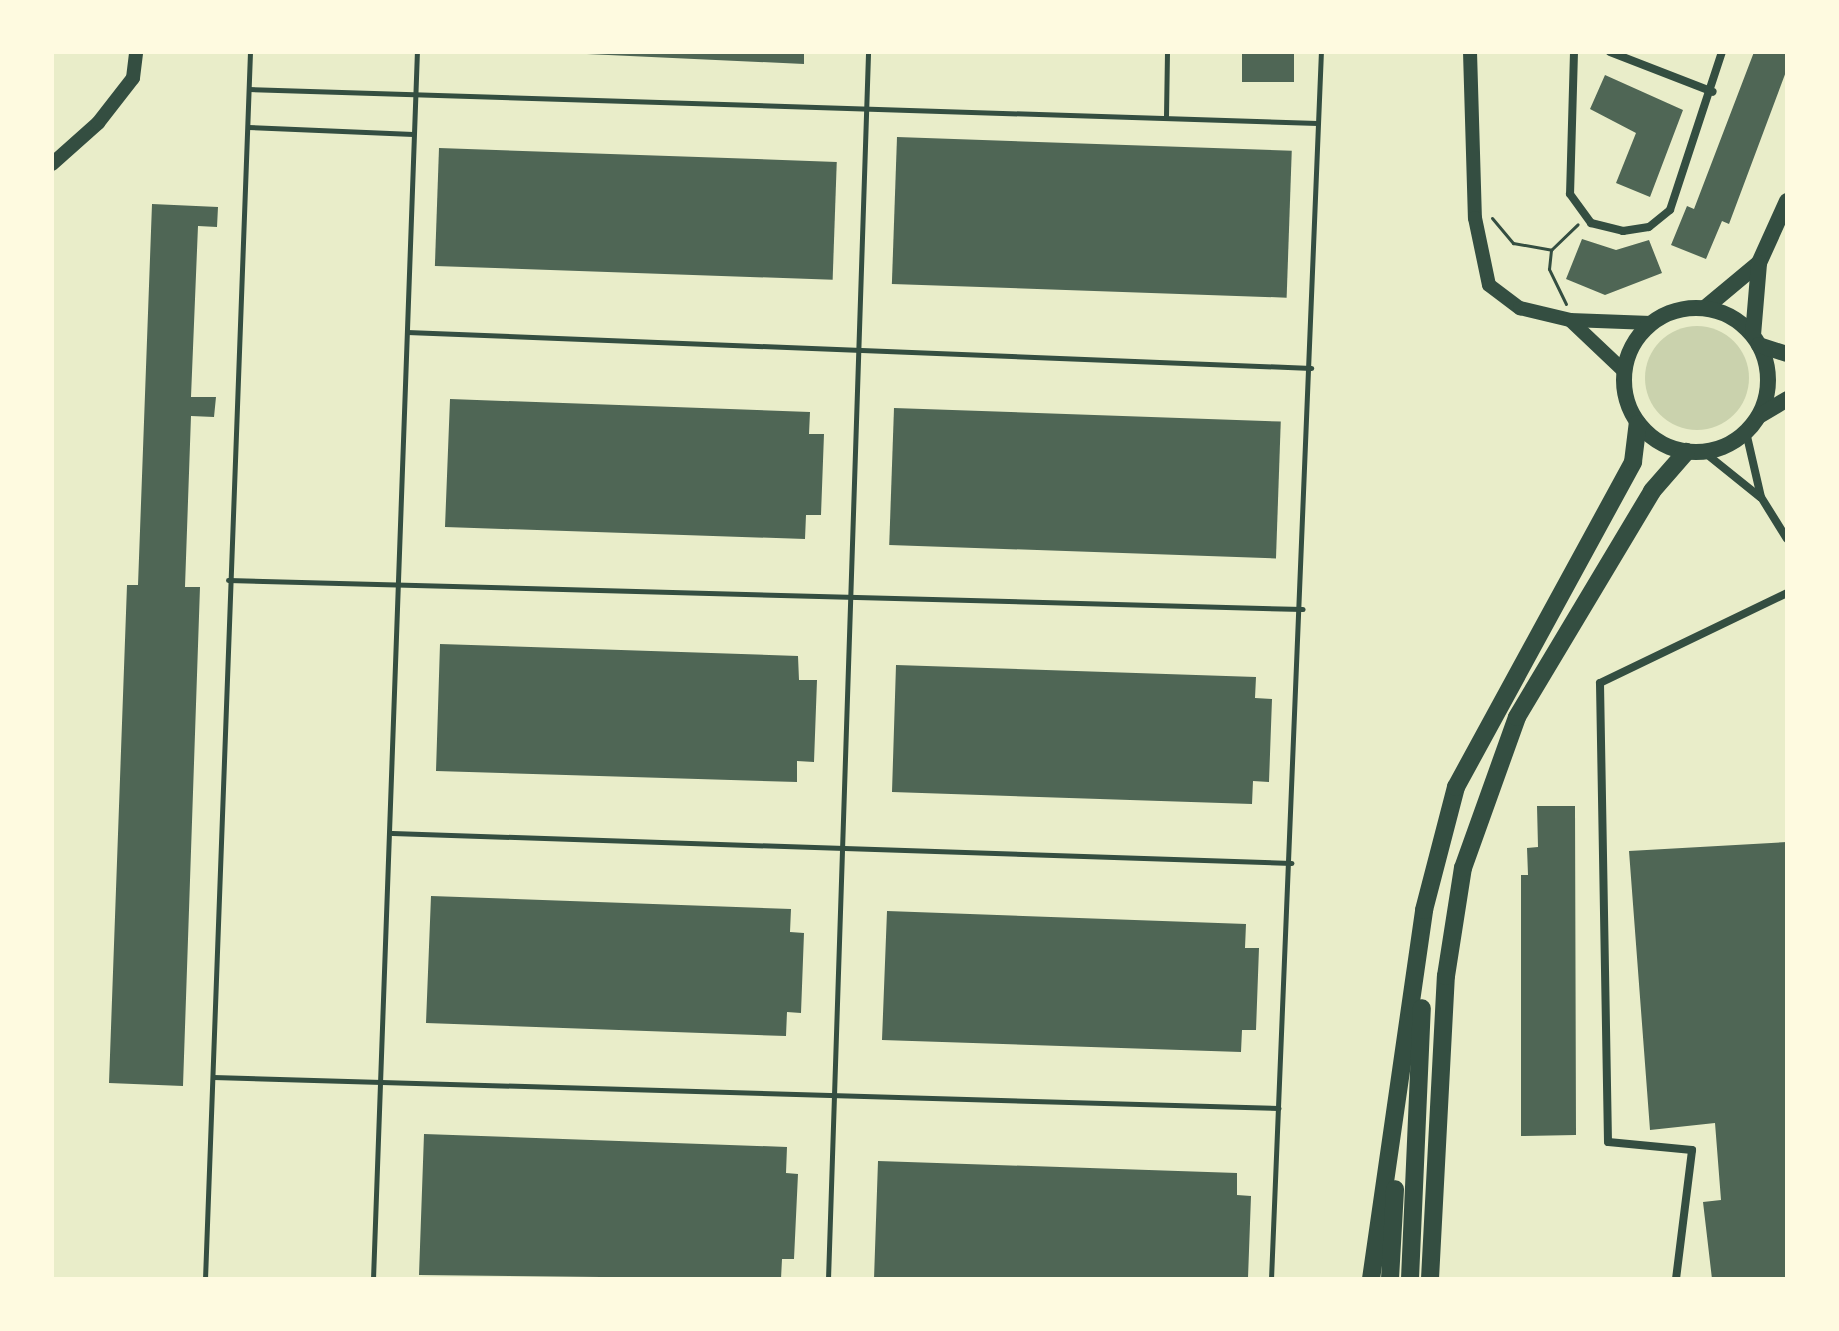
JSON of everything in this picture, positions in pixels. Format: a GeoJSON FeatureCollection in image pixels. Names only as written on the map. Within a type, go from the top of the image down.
{"type":"FeatureCollection","features":[{"type":"Feature","properties":{"kind":"highway"},"geometry":{"type":"LineString","coordinates":[[1371,1279],[1424,910],[1452,803],[1496,708],[1633,462],[1638,424]]}},
{"type":"Feature","properties":{"kind":"highway"},"geometry":{"type":"LineString","coordinates":[[1430,1279],[1446,976],[1463,868],[1517,717],[1652,491],[1695,452]]}},
{"type":"Feature","properties":{"kind":"highway"},"geometry":{"type":"LineString","coordinates":[[1410,1279],[1433,918],[1496,708]]}},
{"type":"Feature","properties":{"kind":"highway"},"geometry":{"type":"LineString","coordinates":[[1390,1279],[1404,1058]]}},
{"type":"Feature","properties":{"kind":"main road"},"geometry":{"type":"LineString","coordinates":[[1759,416],[1767,368],[1756,340],[1759,263],[1787,201]]}},
{"type":"Feature","properties":{"kind":"main road"},"geometry":{"type":"LineString","coordinates":[[1759,263],[1705,308],[1651,323],[1624,371],[1638,424],[1695,452],[1746,432],[1759,416],[1787,399]]}},
{"type":"Feature","properties":{"kind":"main road"},"geometry":{"type":"LineString","coordinates":[[1705,308],[1756,340],[1787,354]]}},
{"type":"Feature","properties":{"kind":"street"},"geometry":{"type":"LineString","coordinates":[[52,164],[116,100],[133,78],[136,52]]}},
{"type":"Feature","properties":{"kind":"street"},"geometry":{"type":"LineString","coordinates":[[1470,52],[1478,257],[1489,285],[1520,308],[1570,320],[1651,323]]}},
{"type":"Feature","properties":{"kind":"street"},"geometry":{"type":"LineString","coordinates":[[1574,52],[1570,194],[1585,217],[1623,231],[1663,218],[1713,92],[1722,52]]}},
{"type":"Feature","properties":{"kind":"street"},"geometry":{"type":"LineString","coordinates":[[1610,52],[1713,92]]}},
{"type":"Feature","properties":{"kind":"street"},"geometry":{"type":"LineString","coordinates":[[1570,320],[1624,371]]}},
{"type":"Feature","properties":{"kind":"street"},"geometry":{"type":"LineString","coordinates":[[1746,432],[1761,497],[1787,539]]}},
{"type":"Feature","properties":{"kind":"street"},"geometry":{"type":"LineString","coordinates":[[1695,452],[1761,497]]}},
{"type":"Feature","properties":{"kind":"street"},"geometry":{"type":"LineString","coordinates":[[1676,1279],[1692,1150],[1608,1142],[1600,683],[1787,593]]}},
{"type":"Feature","properties":{"kind":"lane"},"geometry":{"type":"LineString","coordinates":[[205,1279],[228,580],[250,52]]}},
{"type":"Feature","properties":{"kind":"lane"},"geometry":{"type":"LineString","coordinates":[[373,1279],[379,1081],[392,833],[417,52]]}},
{"type":"Feature","properties":{"kind":"lane"},"geometry":{"type":"LineString","coordinates":[[828,1279],[853,600],[864,105],[868,52]]}},
{"type":"Feature","properties":{"kind":"lane"},"geometry":{"type":"LineString","coordinates":[[1166,116],[1167,52]]}},
{"type":"Feature","properties":{"kind":"lane"},"geometry":{"type":"LineString","coordinates":[[1271,1279],[1303,609],[1321,52]]}},
{"type":"Feature","properties":{"kind":"lane"},"geometry":{"type":"LineString","coordinates":[[249,89],[864,105],[1317,123]]}},
{"type":"Feature","properties":{"kind":"lane"},"geometry":{"type":"LineString","coordinates":[[248,127],[413,134]]}},
{"type":"Feature","properties":{"kind":"lane"},"geometry":{"type":"LineString","coordinates":[[407,332],[1311,368]]}},
{"type":"Feature","properties":{"kind":"lane"},"geometry":{"type":"LineString","coordinates":[[228,580],[853,600],[1303,609]]}},
{"type":"Feature","properties":{"kind":"lane"},"geometry":{"type":"LineString","coordinates":[[392,833],[1291,863]]}},
{"type":"Feature","properties":{"kind":"lane"},"geometry":{"type":"LineString","coordinates":[[213,1077],[1279,1108]]}},
{"type":"Feature","properties":{"kind":"path"},"geometry":{"type":"LineString","coordinates":[[1475,200],[1513,243],[1551,250]]}},
{"type":"Feature","properties":{"kind":"path"},"geometry":{"type":"LineString","coordinates":[[1570,320],[1549,269],[1551,250],[1585,217]]}},
{"type":"Feature","properties":{"kind":"green space"},"geometry":{"type":"Polygon","coordinates":[[[1697,326],[1717,330],[1734,341],[1745,358],[1749,378],[1745,398],[1734,415],[1717,426],[1697,430],[1677,426],[1660,415],[1649,398],[1645,378],[1649,358],[1660,341],[1677,330],[1697,326]]]}},
{"type":"Feature","properties":{"kind":"building"},"geometry":{"type":"Polygon","coordinates":[[[544,52],[804,52],[804,64],[544,52]]]}},
{"type":"Feature","properties":{"kind":"building"},"geometry":{"type":"Polygon","coordinates":[[[1242,52],[1294,52],[1294,82],[1242,82],[1242,52]]]}},
{"type":"Feature","properties":{"kind":"building"},"geometry":{"type":"Polygon","coordinates":[[[1754,52],[1787,52],[1787,69],[1729,224],[1722,221],[1706,259],[1671,245],[1687,206],[1694,209],[1754,52]]]}},
{"type":"Feature","properties":{"kind":"building"},"geometry":{"type":"Polygon","coordinates":[[[1605,75],[1683,110],[1650,197],[1616,183],[1636,133],[1590,109],[1605,75]]]}},
{"type":"Feature","properties":{"kind":"building"},"geometry":{"type":"Polygon","coordinates":[[[897,137],[1292,151],[1287,298],[892,284],[897,137]]]}},
{"type":"Feature","properties":{"kind":"building"},"geometry":{"type":"Polygon","coordinates":[[[439,148],[837,162],[833,280],[435,266],[439,148]]]}},
{"type":"Feature","properties":{"kind":"building"},"geometry":{"type":"Polygon","coordinates":[[[152,204],[218,207],[217,227],[198,226],[191,397],[216,397],[214,417],[191,416],[185,587],[200,587],[183,1086],[109,1083],[127,585],[138,585],[152,204]]]}},
{"type":"Feature","properties":{"kind":"building"},"geometry":{"type":"Polygon","coordinates":[[[1582,239],[1616,250],[1649,240],[1662,273],[1605,295],[1566,279],[1582,239]]]}},
{"type":"Feature","properties":{"kind":"building"},"geometry":{"type":"Polygon","coordinates":[[[450,399],[810,412],[809,434],[824,434],[821,515],[806,515],[805,539],[445,527],[450,399]]]}},
{"type":"Feature","properties":{"kind":"building"},"geometry":{"type":"Polygon","coordinates":[[[894,408],[1281,422],[1276,558],[889,545],[894,408]]]}},
{"type":"Feature","properties":{"kind":"building"},"geometry":{"type":"Polygon","coordinates":[[[440,644],[798,656],[799,680],[817,680],[814,762],[797,761],[797,782],[436,771],[440,644]]]}},
{"type":"Feature","properties":{"kind":"building"},"geometry":{"type":"Polygon","coordinates":[[[896,665],[1256,677],[1255,698],[1272,699],[1269,782],[1253,781],[1252,804],[892,792],[896,665]]]}},
{"type":"Feature","properties":{"kind":"building"},"geometry":{"type":"Polygon","coordinates":[[[1537,806],[1575,806],[1576,1135],[1521,1136],[1521,875],[1528,875],[1527,848],[1538,847],[1537,806]]]}},
{"type":"Feature","properties":{"kind":"building"},"geometry":{"type":"Polygon","coordinates":[[[1787,842],[1787,1279],[1712,1279],[1703,1202],[1721,1200],[1715,1123],[1650,1130],[1629,851],[1787,842]]]}},
{"type":"Feature","properties":{"kind":"building"},"geometry":{"type":"Polygon","coordinates":[[[431,896],[791,909],[790,932],[804,933],[801,1013],[787,1012],[786,1036],[426,1023],[431,896]]]}},
{"type":"Feature","properties":{"kind":"building"},"geometry":{"type":"Polygon","coordinates":[[[887,911],[1246,924],[1245,948],[1259,948],[1256,1030],[1242,1030],[1241,1052],[882,1040],[887,911]]]}},
{"type":"Feature","properties":{"kind":"building"},"geometry":{"type":"Polygon","coordinates":[[[424,1134],[787,1147],[786,1173],[798,1174],[794,1259],[782,1259],[781,1279],[419,1275],[424,1134]]]}},
{"type":"Feature","properties":{"kind":"building"},"geometry":{"type":"Polygon","coordinates":[[[878,1161],[1237,1173],[1237,1195],[1251,1196],[1248,1278],[874,1279],[878,1161]]]}}]}
